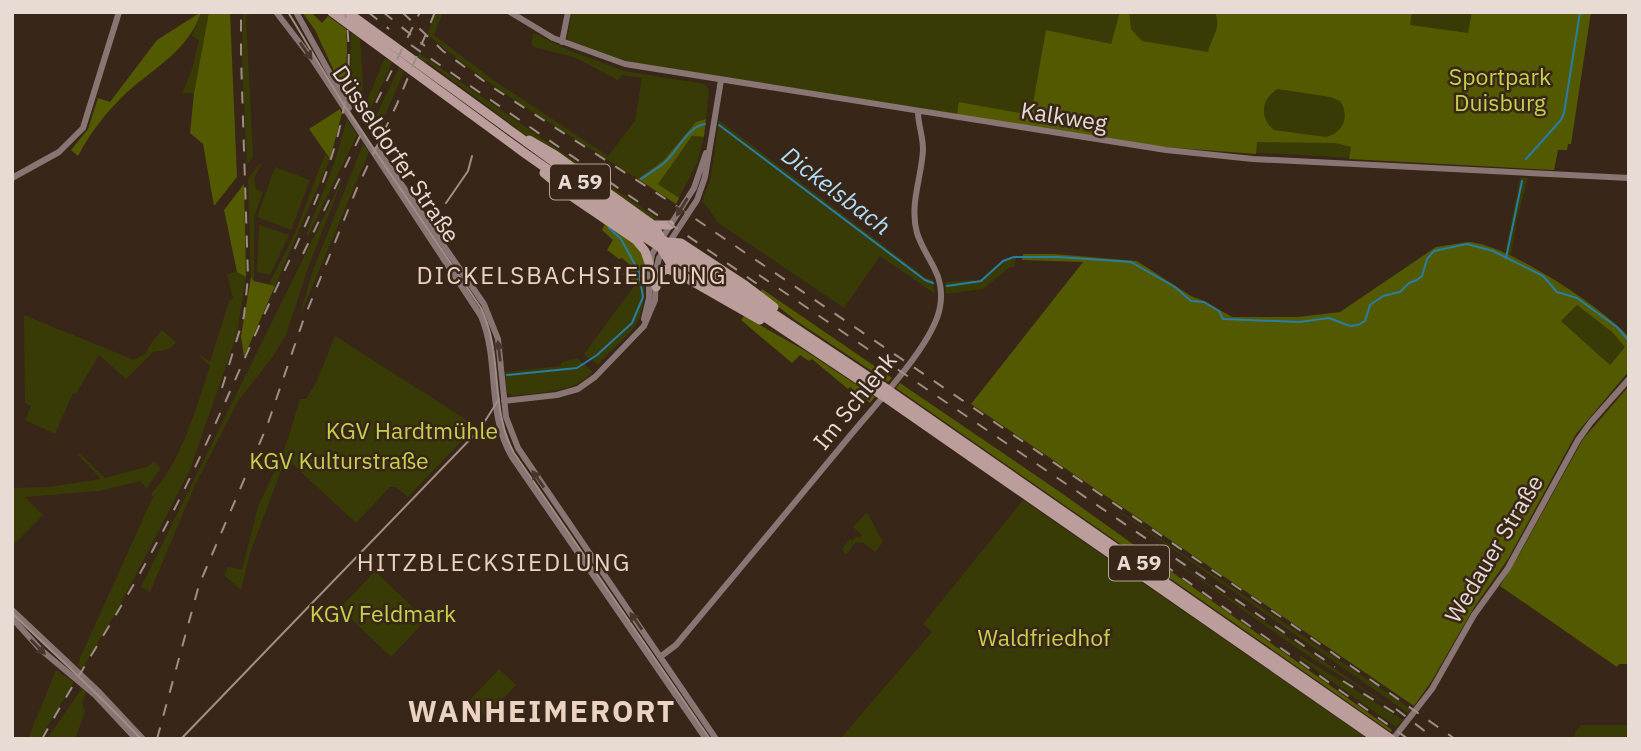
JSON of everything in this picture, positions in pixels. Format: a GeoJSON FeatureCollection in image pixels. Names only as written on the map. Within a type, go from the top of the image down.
{"type":"FeatureCollection","features":[{"type":"Feature","properties":{"kind":"highway","name":"A 59"},"geometry":{"type":"LineString","coordinates":[[332,12],[523,152],[574,198],[679,251],[1390,738]]}},
{"type":"Feature","properties":{"kind":"highway","name":"A 59"},"geometry":{"type":"LineString","coordinates":[[347,12],[494,120],[555,155],[578,172],[644,232]]}},
{"type":"Feature","properties":{"kind":"highway","name":"A 59"},"geometry":{"type":"LineString","coordinates":[[516,134],[644,232]]}},
{"type":"Feature","properties":{"kind":"highway"},"geometry":{"type":"LineString","coordinates":[[644,232],[673,229],[679,251]]}},
{"type":"Feature","properties":{"kind":"highway"},"geometry":{"type":"LineString","coordinates":[[644,232],[762,297],[786,326]]}},
{"type":"Feature","properties":{"kind":"highway"},"geometry":{"type":"LineString","coordinates":[[644,232],[662,244],[676,272]]}},
{"type":"Feature","properties":{"kind":"highway"},"geometry":{"type":"LineString","coordinates":[[644,232],[649,263]]}},
{"type":"Feature","properties":{"kind":"highway"},"geometry":{"type":"LineString","coordinates":[[656,287],[663,271],[669,269],[676,272]]}},
{"type":"Feature","properties":{"kind":"highway","name":"A 59"},"geometry":{"type":"LineString","coordinates":[[676,272],[729,304],[786,326]]}},
{"type":"Feature","properties":{"kind":"highway","name":"A 59"},"geometry":{"type":"LineString","coordinates":[[885,392],[1377,739]]}},
{"type":"Feature","properties":{"kind":"street"},"geometry":{"type":"LineString","coordinates":[[12,178],[59,152],[83,128],[119,12]]}},
{"type":"Feature","properties":{"kind":"street","name":"Düsseldorfer Straße"},"geometry":{"type":"LineString","coordinates":[[276,12],[289,27],[481,316],[487,332],[495,405],[502,436],[512,457],[706,739]]}},
{"type":"Feature","properties":{"kind":"street","name":"Düsseldorfer Straße"},"geometry":{"type":"LineString","coordinates":[[283,12],[289,27]]}},
{"type":"Feature","properties":{"kind":"street","name":"Düsseldorfer Straße"},"geometry":{"type":"LineString","coordinates":[[296,12],[348,106],[478,296],[493,325],[498,339],[507,419],[518,448],[716,739]]}},
{"type":"Feature","properties":{"kind":"street","name":"Kalkweg"},"geometry":{"type":"LineString","coordinates":[[510,12],[532,28],[562,42],[625,64],[918,112],[1208,155],[1629,178]]}},
{"type":"Feature","properties":{"kind":"street"},"geometry":{"type":"LineString","coordinates":[[562,42],[568,12]]}},
{"type":"Feature","properties":{"kind":"street"},"geometry":{"type":"LineString","coordinates":[[637,334],[648,306],[649,263],[696,200],[705,177],[718,79]]}},
{"type":"Feature","properties":{"kind":"street","name":"Im Schlenk"},"geometry":{"type":"LineString","coordinates":[[653,662],[676,645],[909,363],[934,326],[941,305],[941,285],[920,239],[914,215],[923,148],[918,112]]}},
{"type":"Feature","properties":{"kind":"street"},"geometry":{"type":"LineString","coordinates":[[495,405],[505,401],[557,396],[578,389],[595,377],[637,334],[650,315],[655,300],[656,264],[662,244]]}},
{"type":"Feature","properties":{"kind":"street"},"geometry":{"type":"LineString","coordinates":[[469,296],[475,302],[479,300],[478,296]]}},
{"type":"Feature","properties":{"kind":"street","name":"Wedauer Straße"},"geometry":{"type":"LineString","coordinates":[[1390,738],[1440,676],[1474,615],[1508,568],[1578,440],[1629,379]]}},
{"type":"Feature","properties":{"kind":"street"},"geometry":{"type":"LineString","coordinates":[[12,610],[89,683],[136,739]]}},
{"type":"Feature","properties":{"kind":"street"},"geometry":{"type":"LineString","coordinates":[[12,618],[43,652],[110,707],[143,739]]}},
{"type":"Feature","properties":{"kind":"street"},"geometry":{"type":"LineString","coordinates":[[89,683],[99,681]]}},
{"type":"Feature","properties":{"kind":"green space"},"geometry":{"type":"Polygon","coordinates":[[[201,12],[209,12],[194,93],[182,93],[192,69],[199,40],[192,36],[201,12]]]}},
{"type":"Feature","properties":{"kind":"green space"},"geometry":{"type":"Polygon","coordinates":[[[201,12],[188,38],[179,49],[117,102],[78,156],[71,150],[88,129],[98,98],[110,102],[157,40],[201,12]]]}},
{"type":"Feature","properties":{"kind":"green space"},"geometry":{"type":"Polygon","coordinates":[[[209,12],[230,12],[237,177],[214,206],[203,144],[190,133],[194,93],[209,12]]]}},
{"type":"Feature","properties":{"kind":"green space"},"geometry":{"type":"Polygon","coordinates":[[[243,12],[255,12],[246,16],[253,157],[247,165],[242,56],[243,12]]]}},
{"type":"Feature","properties":{"kind":"green space"},"geometry":{"type":"Polygon","coordinates":[[[302,12],[311,12],[322,23],[328,16],[346,29],[345,95],[315,30],[302,12]]]}},
{"type":"Feature","properties":{"kind":"green space"},"geometry":{"type":"Polygon","coordinates":[[[436,12],[443,12],[434,35],[492,79],[608,156],[635,121],[642,78],[622,75],[618,80],[574,57],[534,47],[531,44],[534,33],[566,49],[624,71],[705,84],[709,90],[706,119],[696,122],[663,161],[638,179],[477,74],[427,34],[436,12]]]}},
{"type":"Feature","properties":{"kind":"green space","name":"Sportpark Duisburg"},"geometry":{"type":"Polygon","coordinates":[[[572,12],[1591,12],[1571,144],[1568,144],[1567,150],[1558,150],[1554,170],[1551,170],[1164,147],[629,62],[567,40],[572,12]]]}},
{"type":"Feature","properties":{"kind":"green space"},"geometry":{"type":"Polygon","coordinates":[[[1120,12],[1129,12],[1131,29],[1142,41],[1208,52],[1217,28],[1215,12],[1412,12],[1410,25],[1468,33],[1472,12],[1591,12],[1571,144],[1568,144],[1567,150],[1558,150],[1554,170],[1349,159],[1351,147],[1336,143],[1257,142],[1256,154],[1164,147],[957,115],[959,102],[1031,115],[1046,30],[1111,44],[1120,12]],[[1278,89],[1265,103],[1264,114],[1274,130],[1326,137],[1341,128],[1345,117],[1340,101],[1278,89]]]}},
{"type":"Feature","properties":{"kind":"green space"},"geometry":{"type":"Polygon","coordinates":[[[351,33],[360,38],[363,88],[355,110],[350,101],[351,33]]]}},
{"type":"Feature","properties":{"kind":"green space"},"geometry":{"type":"Polygon","coordinates":[[[419,53],[664,223],[657,223],[525,136],[426,61],[424,63],[417,58],[419,53]]]}},
{"type":"Feature","properties":{"kind":"green space"},"geometry":{"type":"Polygon","coordinates":[[[385,58],[392,63],[364,123],[360,116],[385,58]]]}},
{"type":"Feature","properties":{"kind":"green space"},"geometry":{"type":"Polygon","coordinates":[[[399,68],[404,72],[375,138],[369,130],[399,68]]]}},
{"type":"Feature","properties":{"kind":"green space"},"geometry":{"type":"Polygon","coordinates":[[[340,109],[342,113],[330,159],[309,129],[340,109]]]}},
{"type":"Feature","properties":{"kind":"green space"},"geometry":{"type":"Polygon","coordinates":[[[347,119],[357,135],[308,236],[306,235],[335,161],[347,119]]]}},
{"type":"Feature","properties":{"kind":"green space"},"geometry":{"type":"Polygon","coordinates":[[[706,119],[704,137],[692,136],[658,184],[679,198],[676,204],[638,179],[663,161],[696,122],[706,119]]]}},
{"type":"Feature","properties":{"kind":"green space"},"geometry":{"type":"Polygon","coordinates":[[[719,120],[925,277],[933,280],[935,294],[880,256],[844,308],[717,222],[702,202],[711,176],[719,120]]]}},
{"type":"Feature","properties":{"kind":"green space"},"geometry":{"type":"Polygon","coordinates":[[[692,136],[704,137],[697,163],[679,198],[658,184],[665,170],[692,136]]]}},
{"type":"Feature","properties":{"kind":"green space"},"geometry":{"type":"Polygon","coordinates":[[[363,144],[369,152],[299,318],[312,273],[363,144]]]}},
{"type":"Feature","properties":{"kind":"green space"},"geometry":{"type":"Polygon","coordinates":[[[325,154],[330,159],[275,286],[269,284],[295,233],[325,154]]]}},
{"type":"Feature","properties":{"kind":"green space"},"geometry":{"type":"Polygon","coordinates":[[[260,163],[254,180],[256,189],[263,192],[254,217],[254,281],[251,277],[248,179],[260,163]]]}},
{"type":"Feature","properties":{"kind":"green space"},"geometry":{"type":"Polygon","coordinates":[[[275,167],[310,180],[291,230],[257,217],[275,167]]]}},
{"type":"Feature","properties":{"kind":"green space"},"geometry":{"type":"Polygon","coordinates":[[[343,178],[307,271],[286,335],[272,358],[238,401],[195,485],[150,592],[141,587],[343,178]]]}},
{"type":"Feature","properties":{"kind":"green space"},"geometry":{"type":"Polygon","coordinates":[[[1520,178],[1528,178],[1511,256],[1505,253],[1520,178]]]}},
{"type":"Feature","properties":{"kind":"green space"},"geometry":{"type":"Polygon","coordinates":[[[244,184],[246,277],[237,272],[224,210],[244,184]]]}},
{"type":"Feature","properties":{"kind":"green space"},"geometry":{"type":"Polygon","coordinates":[[[606,222],[636,244],[640,251],[645,279],[635,285],[623,274],[630,265],[607,250],[613,240],[602,230],[606,222]]]}},
{"type":"Feature","properties":{"kind":"green space"},"geometry":{"type":"Polygon","coordinates":[[[259,225],[289,235],[270,275],[257,272],[259,225]]]}},
{"type":"Feature","properties":{"kind":"green space"},"geometry":{"type":"Polygon","coordinates":[[[1468,242],[1485,245],[1529,265],[1577,294],[1629,337],[1629,371],[1576,434],[1508,559],[1475,606],[1414,706],[971,404],[1083,262],[1022,260],[1023,254],[1137,261],[1191,296],[1232,317],[1298,317],[1340,312],[1436,247],[1468,242]],[[1577,305],[1561,321],[1610,365],[1625,347],[1613,333],[1577,305]]]}},
{"type":"Feature","properties":{"kind":"green space"},"geometry":{"type":"Polygon","coordinates":[[[1017,255],[1014,267],[1010,267],[983,289],[946,294],[945,282],[974,282],[1005,260],[1017,255]]]}},
{"type":"Feature","properties":{"kind":"green space"},"geometry":{"type":"Polygon","coordinates":[[[237,272],[246,277],[237,334],[190,470],[118,609],[82,669],[78,666],[80,658],[153,497],[151,494],[171,466],[187,433],[210,366],[197,353],[210,362],[229,301],[233,298],[227,274],[237,272]]]}},
{"type":"Feature","properties":{"kind":"green space"},"geometry":{"type":"Polygon","coordinates":[[[251,277],[254,281],[275,286],[244,357],[241,336],[251,277]]]}},
{"type":"Feature","properties":{"kind":"green space"},"geometry":{"type":"Polygon","coordinates":[[[645,279],[642,310],[638,321],[598,365],[584,354],[635,285],[645,279]]]}},
{"type":"Feature","properties":{"kind":"green space"},"geometry":{"type":"Polygon","coordinates":[[[762,289],[892,378],[888,382],[795,320],[760,292],[762,289]]]}},
{"type":"Feature","properties":{"kind":"green space"},"geometry":{"type":"Polygon","coordinates":[[[1577,305],[1613,333],[1625,347],[1610,365],[1561,321],[1577,305]]]}},
{"type":"Feature","properties":{"kind":"green space"},"geometry":{"type":"Polygon","coordinates":[[[24,315],[134,360],[146,353],[162,330],[176,342],[170,349],[153,352],[126,379],[99,355],[76,394],[73,393],[55,434],[25,420],[31,406],[25,403],[24,315]]]}},
{"type":"Feature","properties":{"kind":"green space"},"geometry":{"type":"Polygon","coordinates":[[[744,316],[804,350],[875,397],[870,403],[850,387],[848,389],[812,359],[809,361],[800,355],[792,363],[741,320],[744,316]]]}},
{"type":"Feature","properties":{"kind":"green space"},"geometry":{"type":"Polygon","coordinates":[[[335,336],[473,424],[473,429],[408,497],[396,487],[390,487],[356,523],[286,458],[251,550],[241,590],[225,576],[227,567],[242,569],[258,507],[280,464],[300,399],[306,399],[316,383],[335,336]]]}},
{"type":"Feature","properties":{"kind":"green space"},"geometry":{"type":"Polygon","coordinates":[[[577,358],[593,372],[575,384],[544,392],[512,396],[507,393],[505,372],[561,366],[561,363],[577,358]]]}},
{"type":"Feature","properties":{"kind":"green space"},"geometry":{"type":"Polygon","coordinates":[[[900,383],[1063,494],[1392,730],[1391,732],[896,388],[900,383]]]}},
{"type":"Feature","properties":{"kind":"green space"},"geometry":{"type":"Polygon","coordinates":[[[1629,386],[1629,664],[1619,664],[1617,667],[1500,586],[1583,439],[1629,386]]]}},
{"type":"Feature","properties":{"kind":"green space"},"geometry":{"type":"Polygon","coordinates":[[[77,454],[105,478],[149,466],[154,461],[161,468],[146,489],[141,481],[99,491],[25,497],[43,515],[12,546],[12,488],[49,487],[101,479],[77,454]]]}},
{"type":"Feature","properties":{"kind":"green space"},"geometry":{"type":"Polygon","coordinates":[[[1062,472],[1411,709],[1408,713],[1062,472]]]}},
{"type":"Feature","properties":{"kind":"green space","name":"Waldfriedhof"},"geometry":{"type":"Polygon","coordinates":[[[1023,500],[1368,739],[840,739],[932,632],[923,624],[1023,500]]]}},
{"type":"Feature","properties":{"kind":"green space"},"geometry":{"type":"Polygon","coordinates":[[[867,512],[883,542],[875,552],[864,543],[856,542],[846,555],[842,549],[850,539],[852,541],[856,536],[859,538],[862,535],[853,527],[867,512]]]}},
{"type":"Feature","properties":{"kind":"green space"},"geometry":{"type":"Polygon","coordinates":[[[1151,545],[1394,709],[1304,653],[1151,545]]]}},
{"type":"Feature","properties":{"kind":"green space","name":"KGV Feldmark"},"geometry":{"type":"Polygon","coordinates":[[[375,571],[426,620],[391,657],[340,608],[375,571]]]}},
{"type":"Feature","properties":{"kind":"green space"},"geometry":{"type":"Polygon","coordinates":[[[1301,656],[1403,720],[1396,727],[1299,658],[1301,656]]]}},
{"type":"Feature","properties":{"kind":"green space"},"geometry":{"type":"Polygon","coordinates":[[[499,669],[516,685],[486,717],[470,700],[499,669]]]}},
{"type":"Feature","properties":{"kind":"green space"},"geometry":{"type":"Polygon","coordinates":[[[56,670],[74,682],[40,739],[28,739],[56,670]]]}},
{"type":"Feature","properties":{"kind":"green space"},"geometry":{"type":"Polygon","coordinates":[[[82,688],[86,692],[82,703],[85,712],[76,737],[47,739],[82,688]]]}},
{"type":"Feature","properties":{"kind":"green space"},"geometry":{"type":"Polygon","coordinates":[[[1581,725],[1629,725],[1629,739],[1575,739],[1575,733],[1581,725]]]}},
{"type":"Feature","properties":{"kind":"waterway"},"geometry":{"type":"LineString","coordinates":[[1526,159],[1561,120],[1564,113],[1580,12]]}},
{"type":"Feature","properties":{"kind":"waterway","name":"Dickelsbach"},"geometry":{"type":"LineString","coordinates":[[641,179],[664,163],[688,134],[705,124]]}},
{"type":"Feature","properties":{"kind":"waterway","name":"Dickelsbach"},"geometry":{"type":"LineString","coordinates":[[719,125],[925,280],[933,283]]}},
{"type":"Feature","properties":{"kind":"waterway"},"geometry":{"type":"LineString","coordinates":[[1506,258],[1522,181]]}},
{"type":"Feature","properties":{"kind":"waterway","name":"Dickelsbach"},"geometry":{"type":"LineString","coordinates":[[507,375],[577,368],[597,355],[632,323],[643,297],[639,272],[621,239],[609,228]]}},
{"type":"Feature","properties":{"kind":"waterway","name":"Dickelsbach"},"geometry":{"type":"LineString","coordinates":[[947,286],[981,281],[1003,261],[1014,257],[1131,262],[1175,287],[1191,301],[1204,302],[1219,311],[1223,319],[1299,322],[1329,318],[1350,326],[1365,321],[1370,305],[1383,296],[1400,292],[1422,276],[1427,259],[1434,251],[1467,244],[1493,251],[1543,276],[1557,292],[1577,298],[1617,327],[1629,341]]}},
{"type":"Feature","properties":{"kind":"tram line"},"geometry":{"type":"LineString","coordinates":[[288,12],[342,102],[481,308],[492,344],[506,436],[514,453],[710,739]]}},
{"type":"Feature","properties":{"kind":"tram line"},"geometry":{"type":"LineString","coordinates":[[446,203],[468,171],[472,156]]}},
{"type":"Feature","properties":{"kind":"tram line"},"geometry":{"type":"LineString","coordinates":[[181,739],[480,429],[499,399]]}},
{"type":"Feature","properties":{"kind":"tram line"},"geometry":{"type":"LineString","coordinates":[[12,613],[141,739]]}},
{"type":"Feature","properties":{"kind":"railway"},"geometry":{"type":"LineString","coordinates":[[222,388],[244,316],[248,277],[241,12]]}},
{"type":"Feature","properties":{"kind":"railway"},"geometry":{"type":"LineString","coordinates":[[42,739],[128,595],[170,518],[314,206],[339,130],[346,92],[349,52],[345,12]]}},
{"type":"Feature","properties":{"kind":"railway"},"geometry":{"type":"LineString","coordinates":[[368,12],[389,29]]}},
{"type":"Feature","properties":{"kind":"railway"},"geometry":{"type":"LineString","coordinates":[[383,12],[425,46]]}},
{"type":"Feature","properties":{"kind":"railway"},"geometry":{"type":"LineString","coordinates":[[402,12],[443,51],[492,87],[675,205],[1284,619],[1455,739]]}},
{"type":"Feature","properties":{"kind":"railway"},"geometry":{"type":"LineString","coordinates":[[303,254],[420,12]]}},
{"type":"Feature","properties":{"kind":"railway"},"geometry":{"type":"LineString","coordinates":[[157,739],[199,585],[267,426],[303,321],[357,188],[397,104],[435,12]]}},
{"type":"Feature","properties":{"kind":"railway"},"geometry":{"type":"LineString","coordinates":[[411,45],[766,290]]}},
{"type":"Feature","properties":{"kind":"railway"},"geometry":{"type":"LineString","coordinates":[[759,275],[1335,667]]}},
{"type":"Feature","properties":{"kind":"railway"},"geometry":{"type":"LineString","coordinates":[[1163,564],[1408,739]]}},
{"type":"Feature","properties":{"kind":"railway"},"geometry":{"type":"LineString","coordinates":[[1343,681],[1403,718]]}},
{"type":"Feature","properties":{"kind":"railway"},"geometry":{"type":"LineString","coordinates":[[1396,709],[1435,739]]}},
{"type":"Feature","properties":{"kind":"district","name":"DICKELSBACHSIEDLUNG"},"geometry":{"type":"Point","coordinates":[572,276]}},
{"type":"Feature","properties":{"kind":"district","name":"HITZBLECKSIEDLUNG"},"geometry":{"type":"Point","coordinates":[494,563]}},
{"type":"Feature","properties":{"kind":"district","name":"WANHEIMERORT"},"geometry":{"type":"Point","coordinates":[542,712]}},
{"type":"Feature","properties":{"kind":"park label","name":"KGV Hardtmühle"},"geometry":{"type":"Point","coordinates":[412,431]}},
{"type":"Feature","properties":{"kind":"park label","name":"KGV Kulturstraße"},"geometry":{"type":"Point","coordinates":[339,461]}}]}
